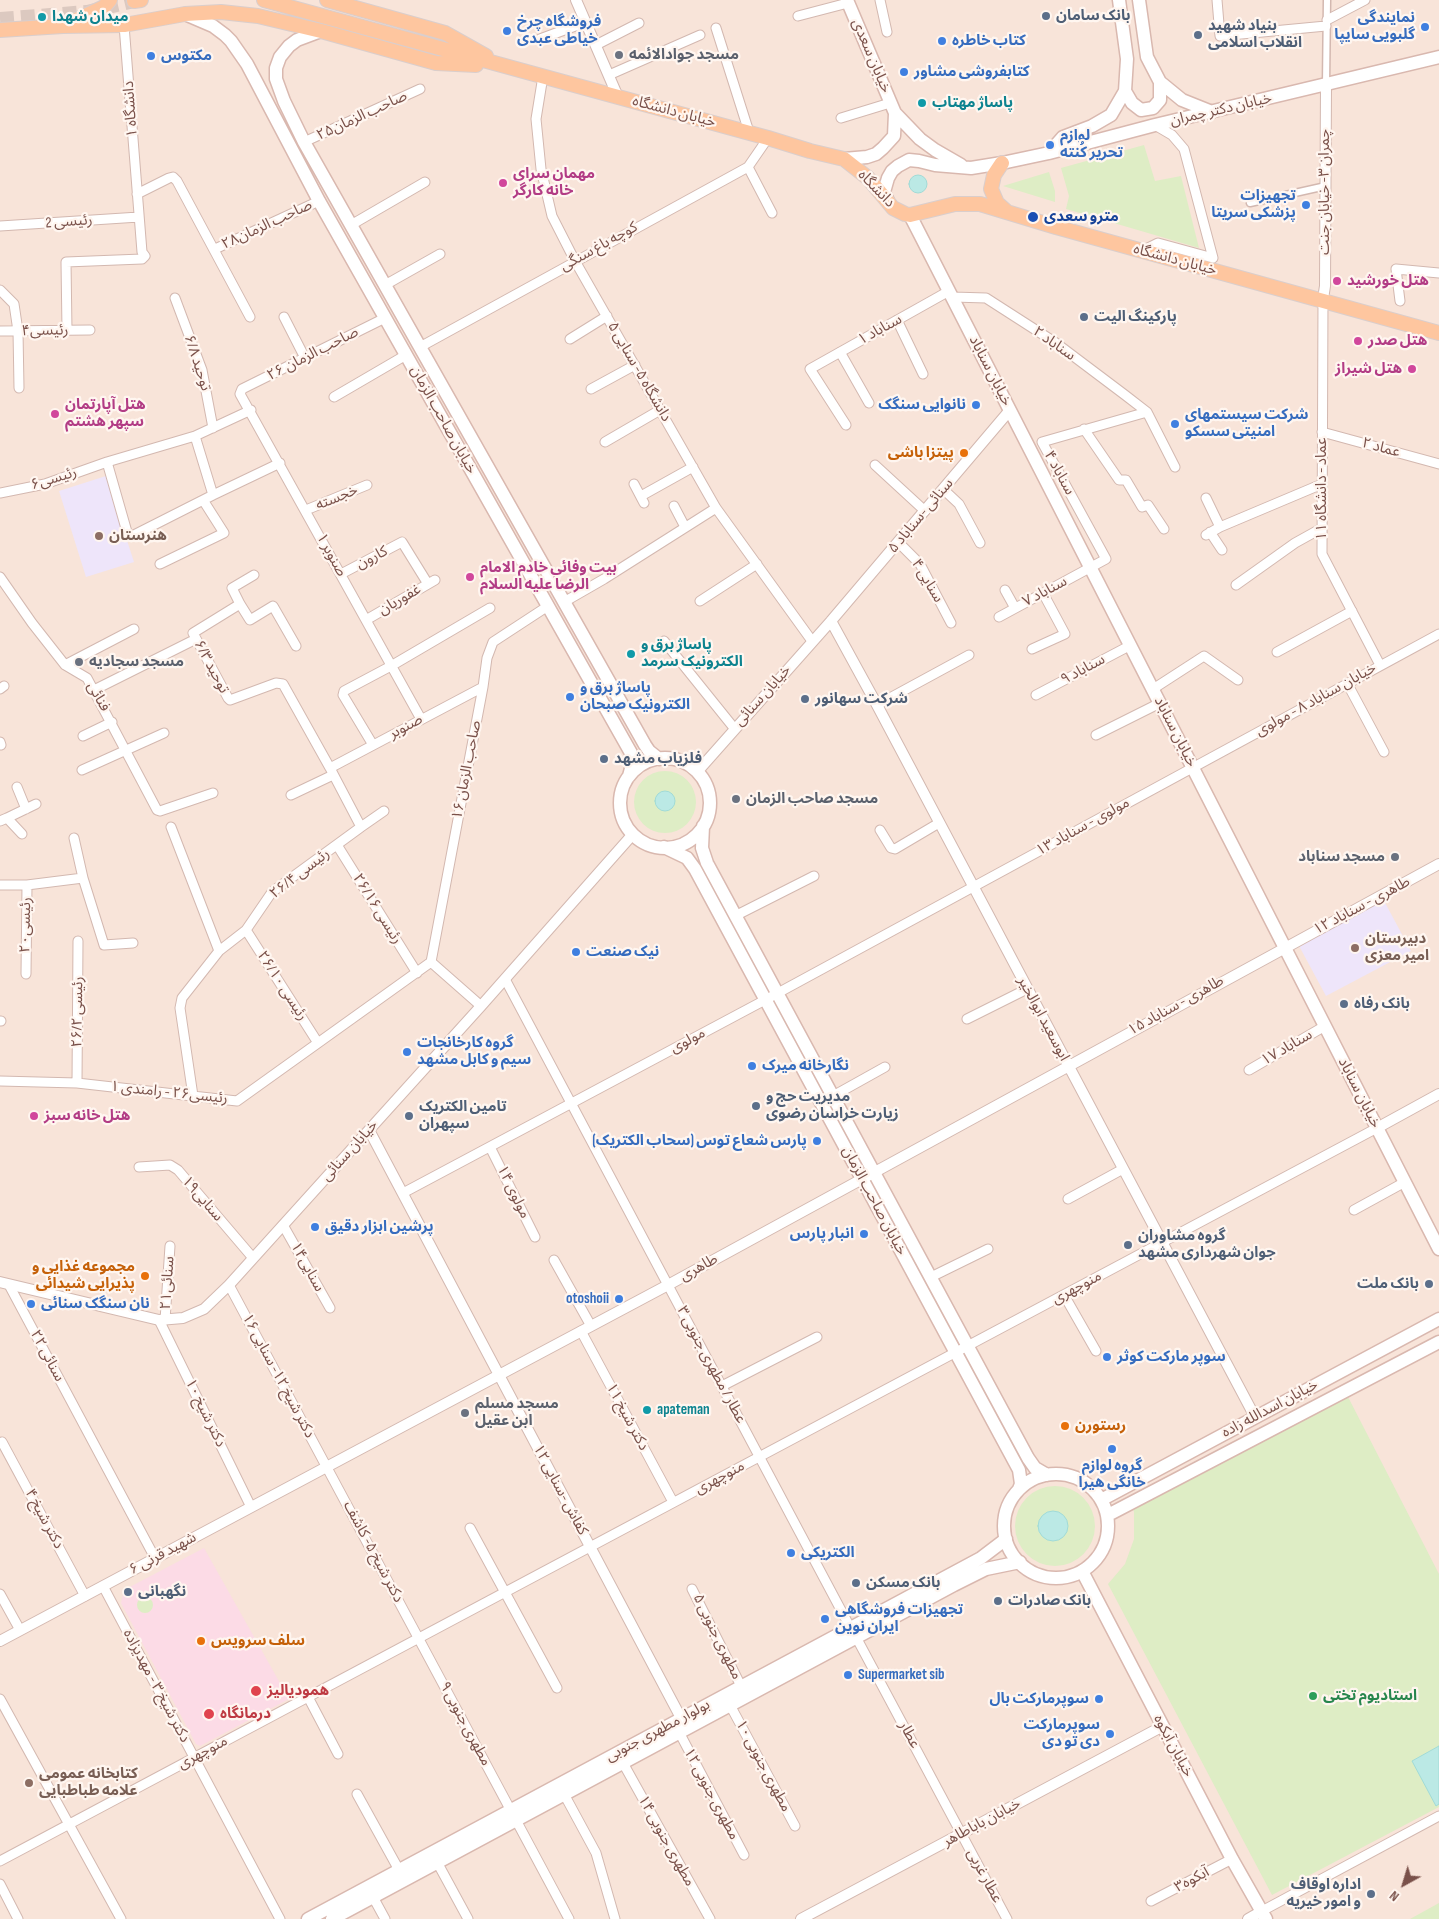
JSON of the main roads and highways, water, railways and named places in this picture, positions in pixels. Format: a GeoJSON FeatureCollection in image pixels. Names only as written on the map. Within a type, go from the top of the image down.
{"type":"FeatureCollection","features":[{"type":"Feature","properties":{"kind":"main road"},"geometry":{"type":"LineString","coordinates":[[63,26],[104,7],[110,0]]}},
{"type":"Feature","properties":{"kind":"main road"},"geometry":{"type":"LineString","coordinates":[[264,0],[504,66]]}},
{"type":"Feature","properties":{"kind":"main road"},"geometry":{"type":"LineString","coordinates":[[328,0],[445,33],[504,66]]}},
{"type":"Feature","properties":{"kind":"main road"},"geometry":{"type":"LineString","coordinates":[[1049,154],[1063,137],[1092,126],[1112,115],[1125,91],[1127,59],[1119,0]]}},
{"type":"Feature","properties":{"kind":"main road"},"geometry":{"type":"LineString","coordinates":[[1138,0],[1147,57],[1160,82],[1182,100],[1212,112]]}},
{"type":"Feature","properties":{"kind":"main road","name":"خیابان سعدی"},"geometry":{"type":"LineString","coordinates":[[847,1],[892,108]]}},
{"type":"Feature","properties":{"kind":"main road"},"geometry":{"type":"LineString","coordinates":[[0,30],[124,25],[185,14],[222,12],[258,16],[436,63],[504,66]]}},
{"type":"Feature","properties":{"kind":"main road","name":"خیابان صاحب الزمان"},"geometry":{"type":"LineString","coordinates":[[185,14],[213,26],[225,35],[247,64],[319,201],[631,753],[632,768],[629,776]]}},
{"type":"Feature","properties":{"kind":"main road"},"geometry":{"type":"LineString","coordinates":[[320,31],[297,40],[280,57],[276,68],[279,91],[304,142],[645,745],[654,756],[660,759]]}},
{"type":"Feature","properties":{"kind":"main road","name":"خیابان دکتر چمران"},"geometry":{"type":"LineString","coordinates":[[888,202],[884,192],[888,178],[892,171],[904,162],[919,160],[935,166],[967,168],[1049,154],[1154,125],[1439,57]]}},
{"type":"Feature","properties":{"kind":"main road","name":"خیابان دانشگاه"},"geometry":{"type":"LineString","coordinates":[[504,66],[749,132],[810,151],[844,158]]}},
{"type":"Feature","properties":{"kind":"main road"},"geometry":{"type":"LineString","coordinates":[[1125,91],[1132,103],[1141,110],[1153,108],[1160,100],[1160,82]]}},
{"type":"Feature","properties":{"kind":"main road"},"geometry":{"type":"LineString","coordinates":[[844,158],[867,158],[884,148],[894,136],[892,108]]}},
{"type":"Feature","properties":{"kind":"main road"},"geometry":{"type":"LineString","coordinates":[[892,108],[907,126],[928,144],[950,160],[967,168]]}},
{"type":"Feature","properties":{"kind":"main road","name":"دانشگاه"},"geometry":{"type":"LineString","coordinates":[[844,158],[868,178],[898,211],[910,215]]}},
{"type":"Feature","properties":{"kind":"main road"},"geometry":{"type":"LineString","coordinates":[[1002,163],[994,174],[992,189],[997,203],[1008,212]]}},
{"type":"Feature","properties":{"kind":"main road","name":"خیابان دانشگاه"},"geometry":{"type":"LineString","coordinates":[[910,215],[955,204],[980,204],[1439,333]]}},
{"type":"Feature","properties":{"kind":"main road","name":"خیابان سناباد"},"geometry":{"type":"LineString","coordinates":[[910,215],[1439,1249]]}},
{"type":"Feature","properties":{"kind":"main road"},"geometry":{"type":"LineString","coordinates":[[660,759],[677,760],[688,764],[697,772],[704,781],[708,792],[709,810],[703,826],[696,835],[686,842],[664,848],[652,846],[633,834],[621,813],[620,802],[622,790],[629,776],[643,764],[660,759]]}},
{"type":"Feature","properties":{"kind":"main road","name":"خیابان صاحب الزمان"},"geometry":{"type":"LineString","coordinates":[[703,826],[702,848],[707,863],[735,916],[1034,1468],[1046,1475]]}},
{"type":"Feature","properties":{"kind":"main road","name":"خیابان صاحب الزمان"},"geometry":{"type":"LineString","coordinates":[[664,848],[687,858],[695,869],[1019,1470],[1020,1489]]}},
{"type":"Feature","properties":{"kind":"main road","name":"خیابان اسدالله زاده"},"geometry":{"type":"LineString","coordinates":[[1101,1500],[1439,1319]]}},
{"type":"Feature","properties":{"kind":"main road","name":"خیابان اسدالله زاده"},"geometry":{"type":"LineString","coordinates":[[1108,1515],[1439,1342]]}},
{"type":"Feature","properties":{"kind":"main road"},"geometry":{"type":"LineString","coordinates":[[1046,1475],[1070,1476],[1082,1481],[1093,1489],[1108,1515],[1106,1539],[1101,1552],[1093,1563],[1082,1571],[1070,1576],[1056,1578],[1030,1571],[1011,1552],[1006,1539],[1004,1526],[1006,1512],[1011,1500],[1030,1481],[1046,1475]]}},
{"type":"Feature","properties":{"kind":"main road","name":"بولوار مطهری جنوبی"},"geometry":{"type":"LineString","coordinates":[[308,1919],[399,1870],[514,1815],[564,1794],[730,1705],[981,1558],[1006,1539]]}},
{"type":"Feature","properties":{"kind":"main road","name":"بولوار مطهری جنوبی"},"geometry":{"type":"LineString","coordinates":[[332,1919],[437,1862],[681,1718],[741,1686],[986,1569],[1020,1562]]}},
{"type":"Feature","properties":{"kind":"main road","name":"خیابان آبکوه"},"geometry":{"type":"LineString","coordinates":[[1082,1571],[1232,1859],[1264,1915]]}},
{"type":"Feature","properties":{"kind":"water"},"geometry":{"type":"Polygon","coordinates":[[[914,175],[922,175],[927,180],[925,191],[914,193],[909,188],[909,180],[914,175]]]}},
{"type":"Feature","properties":{"kind":"water"},"geometry":{"type":"Polygon","coordinates":[[[665,791],[672,794],[675,801],[672,808],[665,811],[658,808],[655,801],[658,794],[665,791]]]}},
{"type":"Feature","properties":{"kind":"water"},"geometry":{"type":"Polygon","coordinates":[[[1053,1511],[1064,1515],[1068,1526],[1064,1537],[1053,1541],[1042,1537],[1038,1526],[1042,1515],[1053,1511]]]}},
{"type":"Feature","properties":{"kind":"water"},"geometry":{"type":"Polygon","coordinates":[[[1439,1746],[1439,1804],[1436,1806],[1412,1761],[1439,1746]]]}},
{"type":"Feature","properties":{"kind":"tunnel"},"geometry":{"type":"LineString","coordinates":[[0,19],[87,12],[134,1]]}},
{"type":"Feature","properties":{"kind":"place","name":"بانک سامان"},"geometry":{"type":"Point","coordinates":[1046,16]}},
{"type":"Feature","properties":{"kind":"place","name":"میدان شهدا"},"geometry":{"type":"Point","coordinates":[42,17]}},
{"type":"Feature","properties":{"kind":"place","name":"نمایندگی گلبویی سایپا"},"geometry":{"type":"Point","coordinates":[1425,27]}},
{"type":"Feature","properties":{"kind":"place","name":"فروشگاه چرخ خیاطی عبدی"},"geometry":{"type":"Point","coordinates":[507,31]}},
{"type":"Feature","properties":{"kind":"place","name":"بنیاد شهید انقلاب اسلامی"},"geometry":{"type":"Point","coordinates":[1198,35]}},
{"type":"Feature","properties":{"kind":"place","name":"کتاب خاطره"},"geometry":{"type":"Point","coordinates":[942,41]}},
{"type":"Feature","properties":{"kind":"place","name":"مسجد جوادالائمه"},"geometry":{"type":"Point","coordinates":[619,55]}},
{"type":"Feature","properties":{"kind":"place","name":"مکتوس"},"geometry":{"type":"Point","coordinates":[151,56]}},
{"type":"Feature","properties":{"kind":"place","name":"کتابفروشی مشاور"},"geometry":{"type":"Point","coordinates":[904,72]}},
{"type":"Feature","properties":{"kind":"place","name":"پاساژ مهتاب"},"geometry":{"type":"Point","coordinates":[922,103]}},
{"type":"Feature","properties":{"kind":"place","name":"لوازم‌ تحریر کُنته"},"geometry":{"type":"Point","coordinates":[1050,145]}},
{"type":"Feature","properties":{"kind":"place","name":"مهمان سرای خانه کارگر"},"geometry":{"type":"Point","coordinates":[503,183]}},
{"type":"Feature","properties":{"kind":"place","name":"تجهیزات پزشکی سریتا"},"geometry":{"type":"Point","coordinates":[1306,205]}},
{"type":"Feature","properties":{"kind":"place","name":"مترو سعدی"},"geometry":{"type":"Point","coordinates":[1033,217]}},
{"type":"Feature","properties":{"kind":"place","name":"هتل خورشید"},"geometry":{"type":"Point","coordinates":[1337,281]}},
{"type":"Feature","properties":{"kind":"place","name":"پارکینگ الیت"},"geometry":{"type":"Point","coordinates":[1084,317]}},
{"type":"Feature","properties":{"kind":"place","name":"هتل صدر"},"geometry":{"type":"Point","coordinates":[1358,341]}},
{"type":"Feature","properties":{"kind":"place","name":"هتل شیراز"},"geometry":{"type":"Point","coordinates":[1412,369]}},
{"type":"Feature","properties":{"kind":"place","name":"نانوایی سنگک"},"geometry":{"type":"Point","coordinates":[976,405]}},
{"type":"Feature","properties":{"kind":"place","name":"هتل آپارتمان سپهر هشتم"},"geometry":{"type":"Point","coordinates":[55,414]}},
{"type":"Feature","properties":{"kind":"place","name":"شرکت سیستمهای امنیتی سسکو"},"geometry":{"type":"Point","coordinates":[1175,424]}},
{"type":"Feature","properties":{"kind":"place","name":"پیتزا باشی"},"geometry":{"type":"Point","coordinates":[964,453]}},
{"type":"Feature","properties":{"kind":"place","name":"هنرستان"},"geometry":{"type":"Point","coordinates":[99,536]}},
{"type":"Feature","properties":{"kind":"place","name":"بيت وفائي خادم الامام الرضا عليه السلام"},"geometry":{"type":"Point","coordinates":[470,577]}},
{"type":"Feature","properties":{"kind":"place","name":"پاساژ برق و الکترونیک سرمد"},"geometry":{"type":"Point","coordinates":[631,654]}},
{"type":"Feature","properties":{"kind":"place","name":"مسجد سجادیه"},"geometry":{"type":"Point","coordinates":[79,662]}},
{"type":"Feature","properties":{"kind":"place","name":"پاساژ برق و الکترونیک صبحان"},"geometry":{"type":"Point","coordinates":[570,697]}},
{"type":"Feature","properties":{"kind":"place","name":"شرکت سهانور"},"geometry":{"type":"Point","coordinates":[805,699]}},
{"type":"Feature","properties":{"kind":"place","name":"فلزیاب مشهد"},"geometry":{"type":"Point","coordinates":[604,759]}},
{"type":"Feature","properties":{"kind":"place","name":"مسجد صاحب الزمان"},"geometry":{"type":"Point","coordinates":[736,799]}},
{"type":"Feature","properties":{"kind":"place","name":"مسجد سناباد"},"geometry":{"type":"Point","coordinates":[1395,857]}},
{"type":"Feature","properties":{"kind":"place","name":"دبیرستان امیر معزی"},"geometry":{"type":"Point","coordinates":[1355,948]}},
{"type":"Feature","properties":{"kind":"place","name":"نیک صنعت"},"geometry":{"type":"Point","coordinates":[576,952]}},
{"type":"Feature","properties":{"kind":"place","name":"بانک رفاه"},"geometry":{"type":"Point","coordinates":[1344,1004]}},
{"type":"Feature","properties":{"kind":"place","name":"گروه کارخانجات سیم و کابل مشهد"},"geometry":{"type":"Point","coordinates":[407,1052]}},
{"type":"Feature","properties":{"kind":"place","name":"نگارخانه میرک"},"geometry":{"type":"Point","coordinates":[752,1066]}},
{"type":"Feature","properties":{"kind":"place","name":"مدیریت حج و زیارت خراسان رضوی"},"geometry":{"type":"Point","coordinates":[756,1106]}},
{"type":"Feature","properties":{"kind":"place","name":"هتل خانه سبز"},"geometry":{"type":"Point","coordinates":[34,1116]}},
{"type":"Feature","properties":{"kind":"place","name":"تامین الکتریک سپهران"},"geometry":{"type":"Point","coordinates":[409,1116]}},
{"type":"Feature","properties":{"kind":"place","name":"پارس شعاع توس (سحاب الکتریک)"},"geometry":{"type":"Point","coordinates":[817,1141]}},
{"type":"Feature","properties":{"kind":"place","name":"پرشین ابزار دقیق"},"geometry":{"type":"Point","coordinates":[315,1227]}},
{"type":"Feature","properties":{"kind":"place","name":"انبار پارس"},"geometry":{"type":"Point","coordinates":[864,1234]}},
{"type":"Feature","properties":{"kind":"place","name":"گروه مشاوران جوان شهرداری مشهد"},"geometry":{"type":"Point","coordinates":[1128,1245]}},
{"type":"Feature","properties":{"kind":"place","name":"مجموعه غذایی و پذیرایی شیدائی"},"geometry":{"type":"Point","coordinates":[145,1276]}},
{"type":"Feature","properties":{"kind":"place","name":"بانک ملت"},"geometry":{"type":"Point","coordinates":[1429,1284]}},
{"type":"Feature","properties":{"kind":"place","name":"otoshoii"},"geometry":{"type":"Point","coordinates":[619,1299]}},
{"type":"Feature","properties":{"kind":"place","name":"نان سنگک سنائی"},"geometry":{"type":"Point","coordinates":[31,1304]}},
{"type":"Feature","properties":{"kind":"place","name":"سوپر مارکت کوثر"},"geometry":{"type":"Point","coordinates":[1107,1357]}},
{"type":"Feature","properties":{"kind":"place","name":"apateman"},"geometry":{"type":"Point","coordinates":[647,1410]}},
{"type":"Feature","properties":{"kind":"place","name":"مسجد مسلم ابن عقیل"},"geometry":{"type":"Point","coordinates":[465,1413]}},
{"type":"Feature","properties":{"kind":"place","name":"رستورن"},"geometry":{"type":"Point","coordinates":[1065,1426]}},
{"type":"Feature","properties":{"kind":"place","name":"گروه لوازم خانگی هیرا"},"geometry":{"type":"Point","coordinates":[1112,1449]}},
{"type":"Feature","properties":{"kind":"place","name":"الکتریکی"},"geometry":{"type":"Point","coordinates":[791,1553]}},
{"type":"Feature","properties":{"kind":"place","name":"بانک مسکن"},"geometry":{"type":"Point","coordinates":[856,1583]}},
{"type":"Feature","properties":{"kind":"place","name":"نگهبانی"},"geometry":{"type":"Point","coordinates":[128,1592]}},
{"type":"Feature","properties":{"kind":"place","name":"بانک صادرات"},"geometry":{"type":"Point","coordinates":[998,1601]}},
{"type":"Feature","properties":{"kind":"place","name":"تجهیزات فروشگاهی ایران نوین"},"geometry":{"type":"Point","coordinates":[825,1619]}},
{"type":"Feature","properties":{"kind":"place","name":"سلف سرویس"},"geometry":{"type":"Point","coordinates":[201,1641]}},
{"type":"Feature","properties":{"kind":"place","name":"Supermarket sib"},"geometry":{"type":"Point","coordinates":[848,1675]}},
{"type":"Feature","properties":{"kind":"place","name":"همودیالیز"},"geometry":{"type":"Point","coordinates":[256,1691]}},
{"type":"Feature","properties":{"kind":"place","name":"استادیوم تختی"},"geometry":{"type":"Point","coordinates":[1313,1696]}},
{"type":"Feature","properties":{"kind":"place","name":"سوپرمارکت بال"},"geometry":{"type":"Point","coordinates":[1099,1699]}},
{"type":"Feature","properties":{"kind":"place","name":"درمانگاه"},"geometry":{"type":"Point","coordinates":[209,1714]}},
{"type":"Feature","properties":{"kind":"place","name":"سوپرمارکت دی تو دی"},"geometry":{"type":"Point","coordinates":[1110,1734]}},
{"type":"Feature","properties":{"kind":"place","name":"کتابخانه عمومی علامه طباطبایی"},"geometry":{"type":"Point","coordinates":[29,1783]}},
{"type":"Feature","properties":{"kind":"place","name":"اداره اوقاف و امور خیریه"},"geometry":{"type":"Point","coordinates":[1371,1894]}}]}
